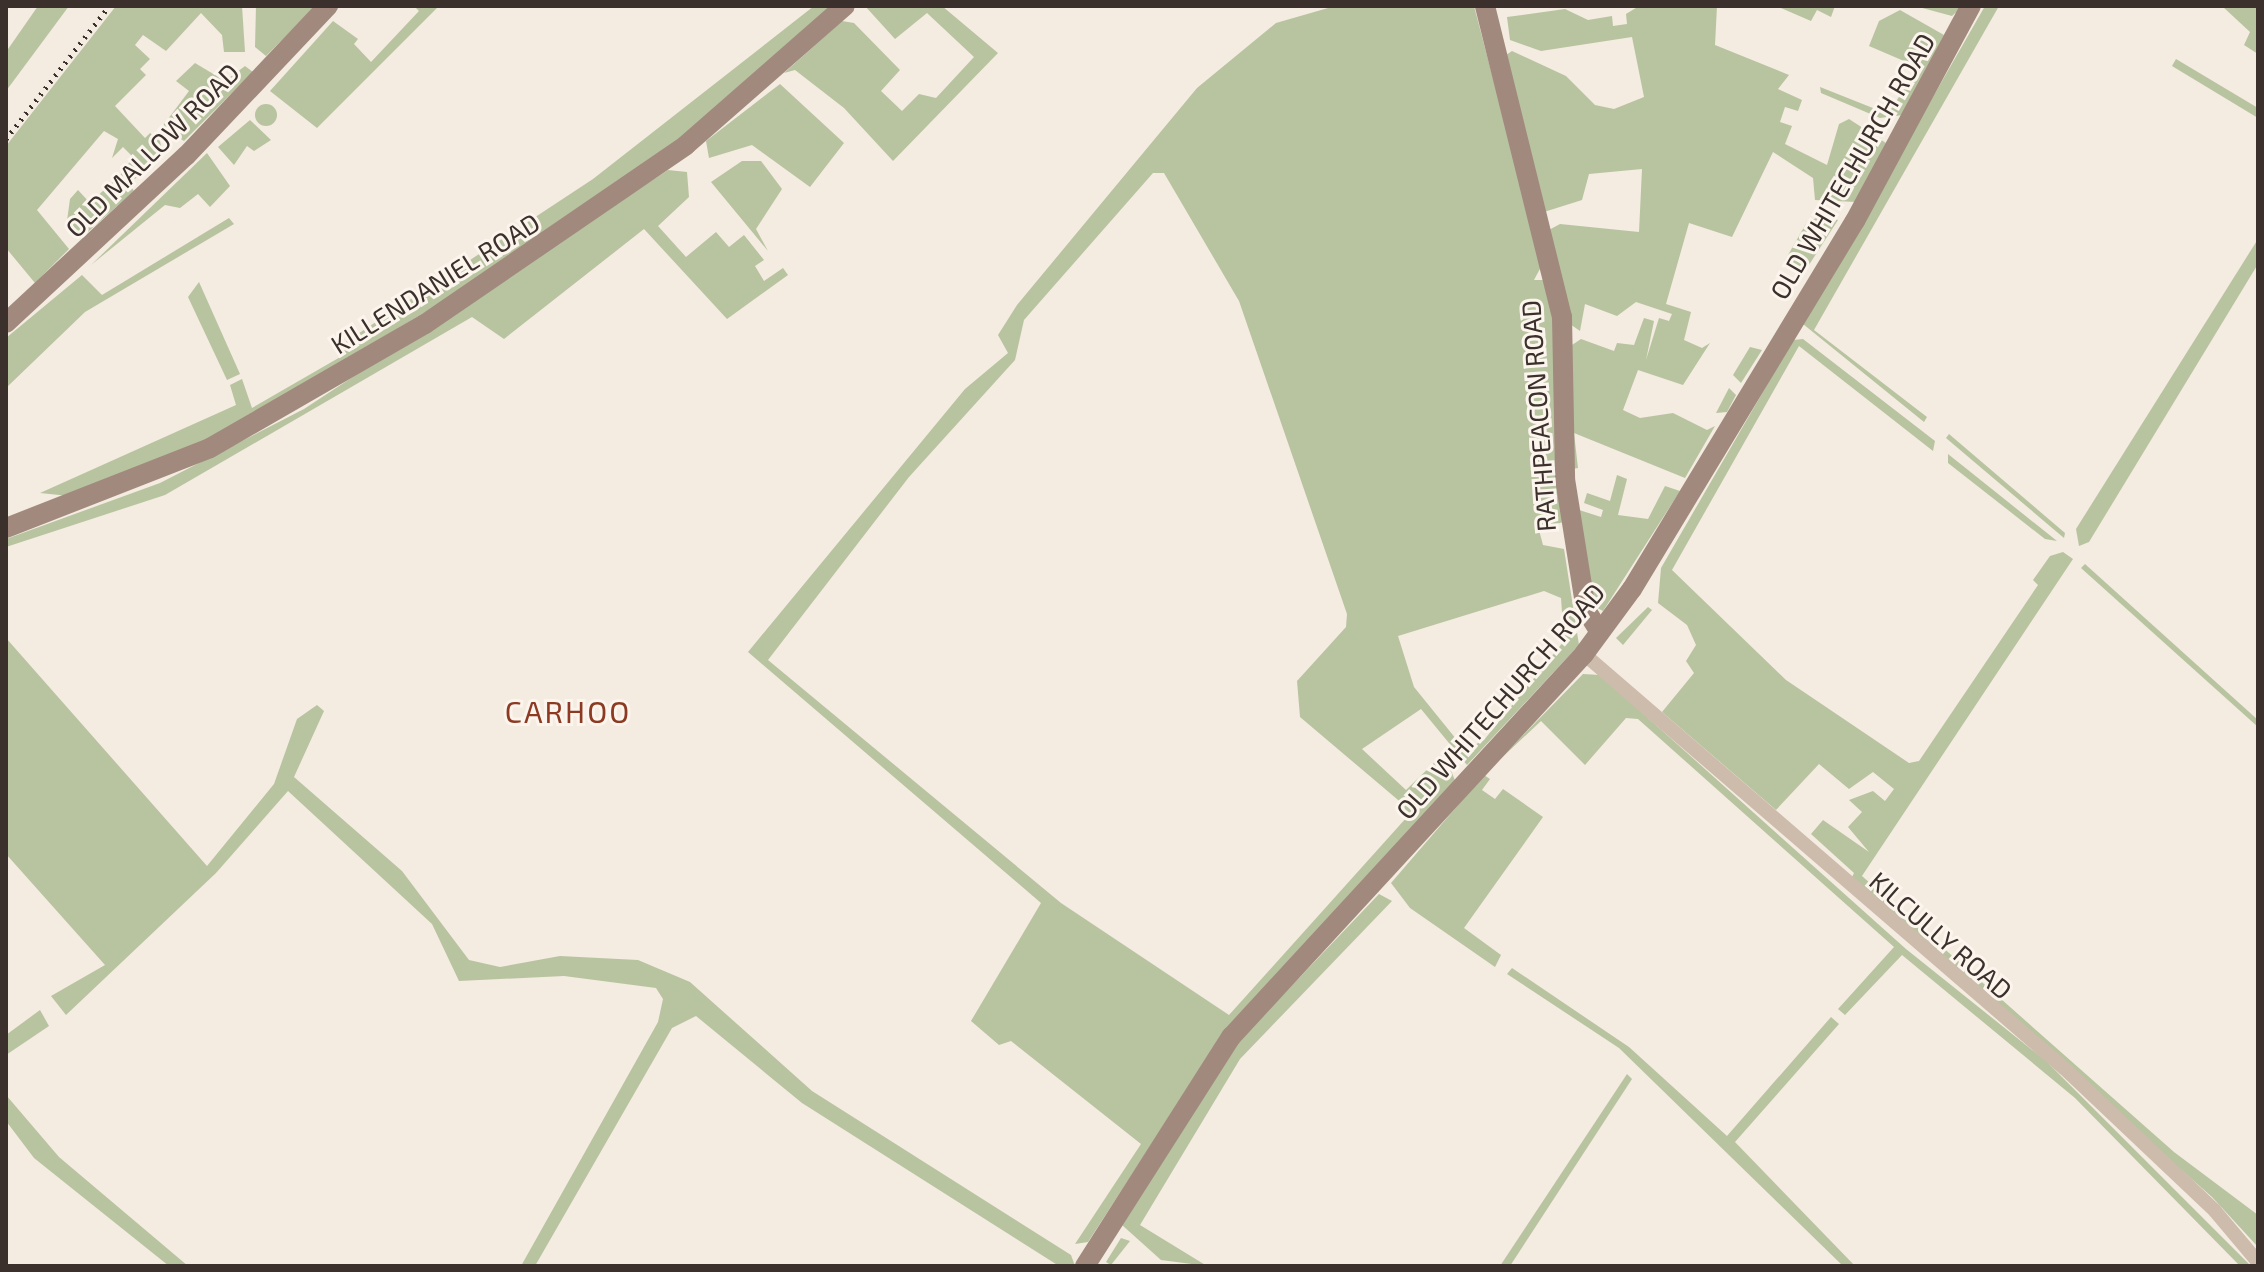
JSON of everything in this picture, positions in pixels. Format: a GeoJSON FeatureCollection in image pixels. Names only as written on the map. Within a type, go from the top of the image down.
{"type":"FeatureCollection","features":[{"type":"Feature","properties":{"kind":"street","name":"OLD MALLOW ROAD"},"geometry":{"type":"LineString","coordinates":[[6,323],[186,156],[328,6]]}},
{"type":"Feature","properties":{"kind":"street","name":"KILLENDANIEL ROAD"},"geometry":{"type":"LineString","coordinates":[[6,528],[199,453],[425,324],[686,145],[845,6]]}},
{"type":"Feature","properties":{"kind":"street","name":"RATHPEACON ROAD"},"geometry":{"type":"LineString","coordinates":[[1485,6],[1562,317],[1565,479],[1583,599],[1600,632]]}},
{"type":"Feature","properties":{"kind":"street","name":"OLD WHITECHURCH ROAD"},"geometry":{"type":"LineString","coordinates":[[1085,1266],[1231,1037],[1584,654],[1651,561],[1855,221],[1971,6]]}},
{"type":"Feature","properties":{"kind":"street","name":"KILCULLY ROAD"},"geometry":{"type":"LineString","coordinates":[[1584,654],[2064,1068],[2215,1211],[2258,1262]]}},
{"type":"Feature","properties":{"kind":"green space"},"geometry":{"type":"Polygon","coordinates":[[[38,6],[69,6],[6,91],[6,52],[38,6]]]}},
{"type":"Feature","properties":{"kind":"green space"},"geometry":{"type":"Polygon","coordinates":[[[116,6],[242,6],[245,52],[224,52],[222,35],[201,13],[166,51],[143,35],[135,45],[150,59],[140,69],[146,75],[115,106],[145,138],[150,133],[160,141],[162,151],[135,179],[124,168],[134,158],[123,147],[112,158],[118,139],[104,131],[37,210],[69,249],[35,283],[6,248],[6,146],[116,6]]]}},
{"type":"Feature","properties":{"kind":"green space"},"geometry":{"type":"Polygon","coordinates":[[[256,6],[316,6],[266,56],[255,47],[256,6]]]}},
{"type":"Feature","properties":{"kind":"green space"},"geometry":{"type":"Polygon","coordinates":[[[414,6],[439,6],[317,128],[270,91],[333,21],[358,39],[354,44],[371,62],[419,11],[414,6]]]}},
{"type":"Feature","properties":{"kind":"green space"},"geometry":{"type":"Polygon","coordinates":[[[814,6],[835,6],[682,140],[461,291],[203,443],[69,496],[40,493],[236,405],[230,385],[242,379],[252,408],[342,356],[338,347],[593,179],[814,6]]]}},
{"type":"Feature","properties":{"kind":"green space"},"geometry":{"type":"Polygon","coordinates":[[[865,6],[942,6],[998,53],[893,161],[844,108],[795,70],[784,73],[842,21],[854,23],[900,70],[881,91],[902,111],[919,94],[936,98],[974,57],[927,13],[895,39],[865,6]]]}},
{"type":"Feature","properties":{"kind":"green space"},"geometry":{"type":"Polygon","coordinates":[[[1335,6],[1474,6],[1542,265],[1534,280],[1543,280],[1555,304],[1563,522],[1539,530],[1543,545],[1564,549],[1579,645],[1467,765],[1421,709],[1362,749],[1406,790],[1436,761],[1450,768],[1456,783],[1228,1026],[1088,1242],[1075,1244],[1141,1144],[1011,1041],[999,1045],[971,1021],[1041,903],[748,652],[965,389],[1008,353],[998,335],[1017,305],[1197,88],[1276,23],[1335,6]],[[1153,173],[1024,320],[1015,360],[909,477],[768,660],[1061,903],[1229,1015],[1407,817],[1404,805],[1300,717],[1297,681],[1346,627],[1347,614],[1239,301],[1164,173],[1153,173]],[[1544,591],[1398,636],[1414,687],[1465,750],[1484,740],[1564,641],[1561,598],[1544,591]]]}},
{"type":"Feature","properties":{"kind":"green space"},"geometry":{"type":"Polygon","coordinates":[[[1639,6],[1717,6],[1715,45],[1789,75],[1778,89],[1802,100],[1798,111],[1785,107],[1780,122],[1792,126],[1785,144],[1827,165],[1839,124],[1849,119],[1886,143],[1856,202],[1815,200],[1813,178],[1773,152],[1732,237],[1689,223],[1666,304],[1691,312],[1684,340],[1702,348],[1710,343],[1683,385],[1638,370],[1623,410],[1640,418],[1673,413],[1707,430],[1715,426],[1685,478],[1574,433],[1578,468],[1572,469],[1569,347],[1581,339],[1614,351],[1617,343],[1634,345],[1644,318],[1654,321],[1646,360],[1659,318],[1669,321],[1672,314],[1636,302],[1617,316],[1585,304],[1580,331],[1570,324],[1547,231],[1560,224],[1639,232],[1642,169],[1589,174],[1582,200],[1544,212],[1506,55],[1512,51],[1566,76],[1595,105],[1614,109],[1644,97],[1632,37],[1541,51],[1510,40],[1507,17],[1565,9],[1588,20],[1612,16],[1613,26],[1627,24],[1626,14],[1639,6]]]}},
{"type":"Feature","properties":{"kind":"green space"},"geometry":{"type":"Polygon","coordinates":[[[1776,6],[1835,6],[1831,17],[1817,10],[1811,21],[1776,6]]]}},
{"type":"Feature","properties":{"kind":"green space"},"geometry":{"type":"Polygon","coordinates":[[[1915,6],[1963,6],[1952,16],[1915,6]]]}},
{"type":"Feature","properties":{"kind":"green space"},"geometry":{"type":"Polygon","coordinates":[[[1985,6],[1999,6],[1814,330],[1927,417],[1924,422],[1803,324],[1985,6]]]}},
{"type":"Feature","properties":{"kind":"green space"},"geometry":{"type":"Polygon","coordinates":[[[2222,6],[2258,6],[2258,54],[2244,45],[2250,32],[2222,6]]]}},
{"type":"Feature","properties":{"kind":"green space"},"geometry":{"type":"Polygon","coordinates":[[[1900,10],[1944,35],[1903,115],[1880,118],[1821,93],[1820,87],[1888,114],[1918,67],[1869,46],[1879,21],[1900,10]]]}},
{"type":"Feature","properties":{"kind":"green space"},"geometry":{"type":"Polygon","coordinates":[[[2176,59],[2258,108],[2258,118],[2172,66],[2176,59]]]}},
{"type":"Feature","properties":{"kind":"green space"},"geometry":{"type":"Polygon","coordinates":[[[195,63],[225,81],[245,66],[253,72],[184,141],[162,127],[189,91],[176,81],[195,63]]]}},
{"type":"Feature","properties":{"kind":"green space"},"geometry":{"type":"Polygon","coordinates":[[[780,84],[844,143],[810,187],[752,145],[709,158],[706,141],[780,84]]]}},
{"type":"Feature","properties":{"kind":"green space"},"geometry":{"type":"Polygon","coordinates":[[[266,104],[274,107],[277,115],[274,123],[266,126],[258,123],[255,115],[258,107],[266,104]]]}},
{"type":"Feature","properties":{"kind":"green space"},"geometry":{"type":"Polygon","coordinates":[[[250,120],[271,140],[254,151],[247,146],[234,165],[218,147],[250,120]]]}},
{"type":"Feature","properties":{"kind":"green space"},"geometry":{"type":"Polygon","coordinates":[[[207,153],[230,186],[210,207],[198,194],[180,208],[165,205],[91,265],[207,153]]]}},
{"type":"Feature","properties":{"kind":"green space"},"geometry":{"type":"Polygon","coordinates":[[[742,161],[761,161],[782,189],[756,229],[768,251],[711,182],[742,161]]]}},
{"type":"Feature","properties":{"kind":"green space"},"geometry":{"type":"Polygon","coordinates":[[[668,170],[687,172],[689,197],[658,226],[686,257],[716,232],[729,247],[744,235],[764,260],[755,266],[764,281],[783,268],[788,275],[727,319],[644,229],[504,339],[472,317],[165,495],[6,547],[6,539],[160,483],[304,409],[668,170]]]}},
{"type":"Feature","properties":{"kind":"green space"},"geometry":{"type":"Polygon","coordinates":[[[122,173],[134,191],[80,239],[66,228],[70,199],[78,190],[90,203],[122,173]]]}},
{"type":"Feature","properties":{"kind":"green space"},"geometry":{"type":"Polygon","coordinates":[[[1821,216],[1838,220],[1805,271],[1784,262],[1807,222],[1821,216]]]}},
{"type":"Feature","properties":{"kind":"green space"},"geometry":{"type":"Polygon","coordinates":[[[229,218],[234,224],[85,312],[6,388],[6,338],[82,275],[102,295],[229,218]]]}},
{"type":"Feature","properties":{"kind":"green space"},"geometry":{"type":"Polygon","coordinates":[[[2258,239],[2258,264],[2089,542],[2079,546],[2076,529],[2258,239]]]}},
{"type":"Feature","properties":{"kind":"green space"},"geometry":{"type":"Polygon","coordinates":[[[199,282],[240,374],[227,380],[188,297],[199,282]]]}},
{"type":"Feature","properties":{"kind":"green space"},"geometry":{"type":"Polygon","coordinates":[[[1803,339],[1935,441],[1933,451],[1799,346],[1672,570],[1786,680],[1909,763],[1919,761],[2038,585],[2033,580],[2050,556],[2063,552],[2073,559],[1862,876],[2174,1152],[2258,1215],[2258,1247],[2212,1197],[1851,879],[1854,873],[1811,834],[1823,820],[1869,852],[1848,827],[1862,812],[1849,800],[1873,791],[1885,801],[1894,789],[1873,772],[1849,789],[1819,764],[1776,810],[1662,712],[1694,673],[1686,661],[1696,645],[1687,625],[1658,603],[1661,568],[1793,340],[1803,339]]]}},
{"type":"Feature","properties":{"kind":"green space"},"geometry":{"type":"Polygon","coordinates":[[[1750,347],[1762,350],[1741,383],[1733,375],[1750,347]]]}},
{"type":"Feature","properties":{"kind":"green space"},"geometry":{"type":"Polygon","coordinates":[[[1729,388],[1736,395],[1727,412],[1716,413],[1729,388]]]}},
{"type":"Feature","properties":{"kind":"green space"},"geometry":{"type":"Polygon","coordinates":[[[1949,434],[2065,533],[2064,538],[1946,438],[1949,434]]]}},
{"type":"Feature","properties":{"kind":"green space"},"geometry":{"type":"Polygon","coordinates":[[[1948,454],[2057,541],[2045,539],[1948,463],[1948,454]]]}},
{"type":"Feature","properties":{"kind":"green space"},"geometry":{"type":"Polygon","coordinates":[[[1617,475],[1627,479],[1618,515],[1648,519],[1665,486],[1680,491],[1603,611],[1592,605],[1576,509],[1601,517],[1603,510],[1584,503],[1587,493],[1610,501],[1617,475]]]}},
{"type":"Feature","properties":{"kind":"green space"},"geometry":{"type":"Polygon","coordinates":[[[2085,564],[2258,720],[2258,727],[2081,568],[2085,564]]]}},
{"type":"Feature","properties":{"kind":"green space"},"geometry":{"type":"Polygon","coordinates":[[[1648,607],[1652,610],[1623,645],[1616,638],[1648,607]]]}},
{"type":"Feature","properties":{"kind":"green space"},"geometry":{"type":"Polygon","coordinates":[[[6,638],[207,866],[274,784],[297,719],[317,705],[324,711],[294,777],[402,871],[469,960],[500,967],[560,956],[638,960],[690,982],[812,1091],[1071,1255],[1075,1266],[1059,1266],[802,1103],[696,1016],[672,1028],[535,1266],[521,1266],[658,1022],[663,999],[656,988],[564,976],[459,981],[432,924],[288,791],[216,873],[66,1015],[51,996],[105,965],[6,854],[6,638]]]}},
{"type":"Feature","properties":{"kind":"green space"},"geometry":{"type":"Polygon","coordinates":[[[1583,674],[1600,675],[1906,949],[2046,1061],[2251,1266],[2240,1266],[2075,1098],[1902,955],[1845,1015],[1838,1009],[1894,947],[1638,719],[1626,718],[1585,765],[1541,721],[1494,765],[1583,674]]]}},
{"type":"Feature","properties":{"kind":"green space"},"geometry":{"type":"Polygon","coordinates":[[[1484,775],[1490,779],[1482,790],[1495,799],[1503,789],[1543,817],[1464,928],[1501,955],[1495,967],[1410,908],[1391,883],[1484,775]]]}},
{"type":"Feature","properties":{"kind":"green space"},"geometry":{"type":"Polygon","coordinates":[[[1379,894],[1392,901],[1240,1059],[1140,1225],[1207,1266],[1161,1260],[1122,1225],[1238,1042],[1379,894]]]}},
{"type":"Feature","properties":{"kind":"green space"},"geometry":{"type":"Polygon","coordinates":[[[1512,968],[1629,1047],[1727,1136],[1831,1017],[1839,1024],[1735,1142],[1855,1266],[1843,1266],[1619,1048],[1507,974],[1512,968]]]}},
{"type":"Feature","properties":{"kind":"green space"},"geometry":{"type":"Polygon","coordinates":[[[40,1010],[49,1026],[6,1055],[6,1035],[40,1010]]]}},
{"type":"Feature","properties":{"kind":"green space"},"geometry":{"type":"Polygon","coordinates":[[[1627,1074],[1632,1079],[1510,1266],[1500,1266],[1627,1074]]]}},
{"type":"Feature","properties":{"kind":"green space"},"geometry":{"type":"Polygon","coordinates":[[[6,1095],[59,1157],[188,1266],[169,1266],[34,1158],[6,1121],[6,1095]]]}},
{"type":"Feature","properties":{"kind":"green space"},"geometry":{"type":"Polygon","coordinates":[[[1121,1238],[1130,1241],[1111,1265],[1106,1262],[1121,1238]]]}},
{"type":"Feature","properties":{"kind":"railway"},"geometry":{"type":"LineString","coordinates":[[6,139],[109,6]]}},
{"type":"Feature","properties":{"kind":"district","name":"CARHOO"},"geometry":{"type":"Point","coordinates":[568,711]}}]}
